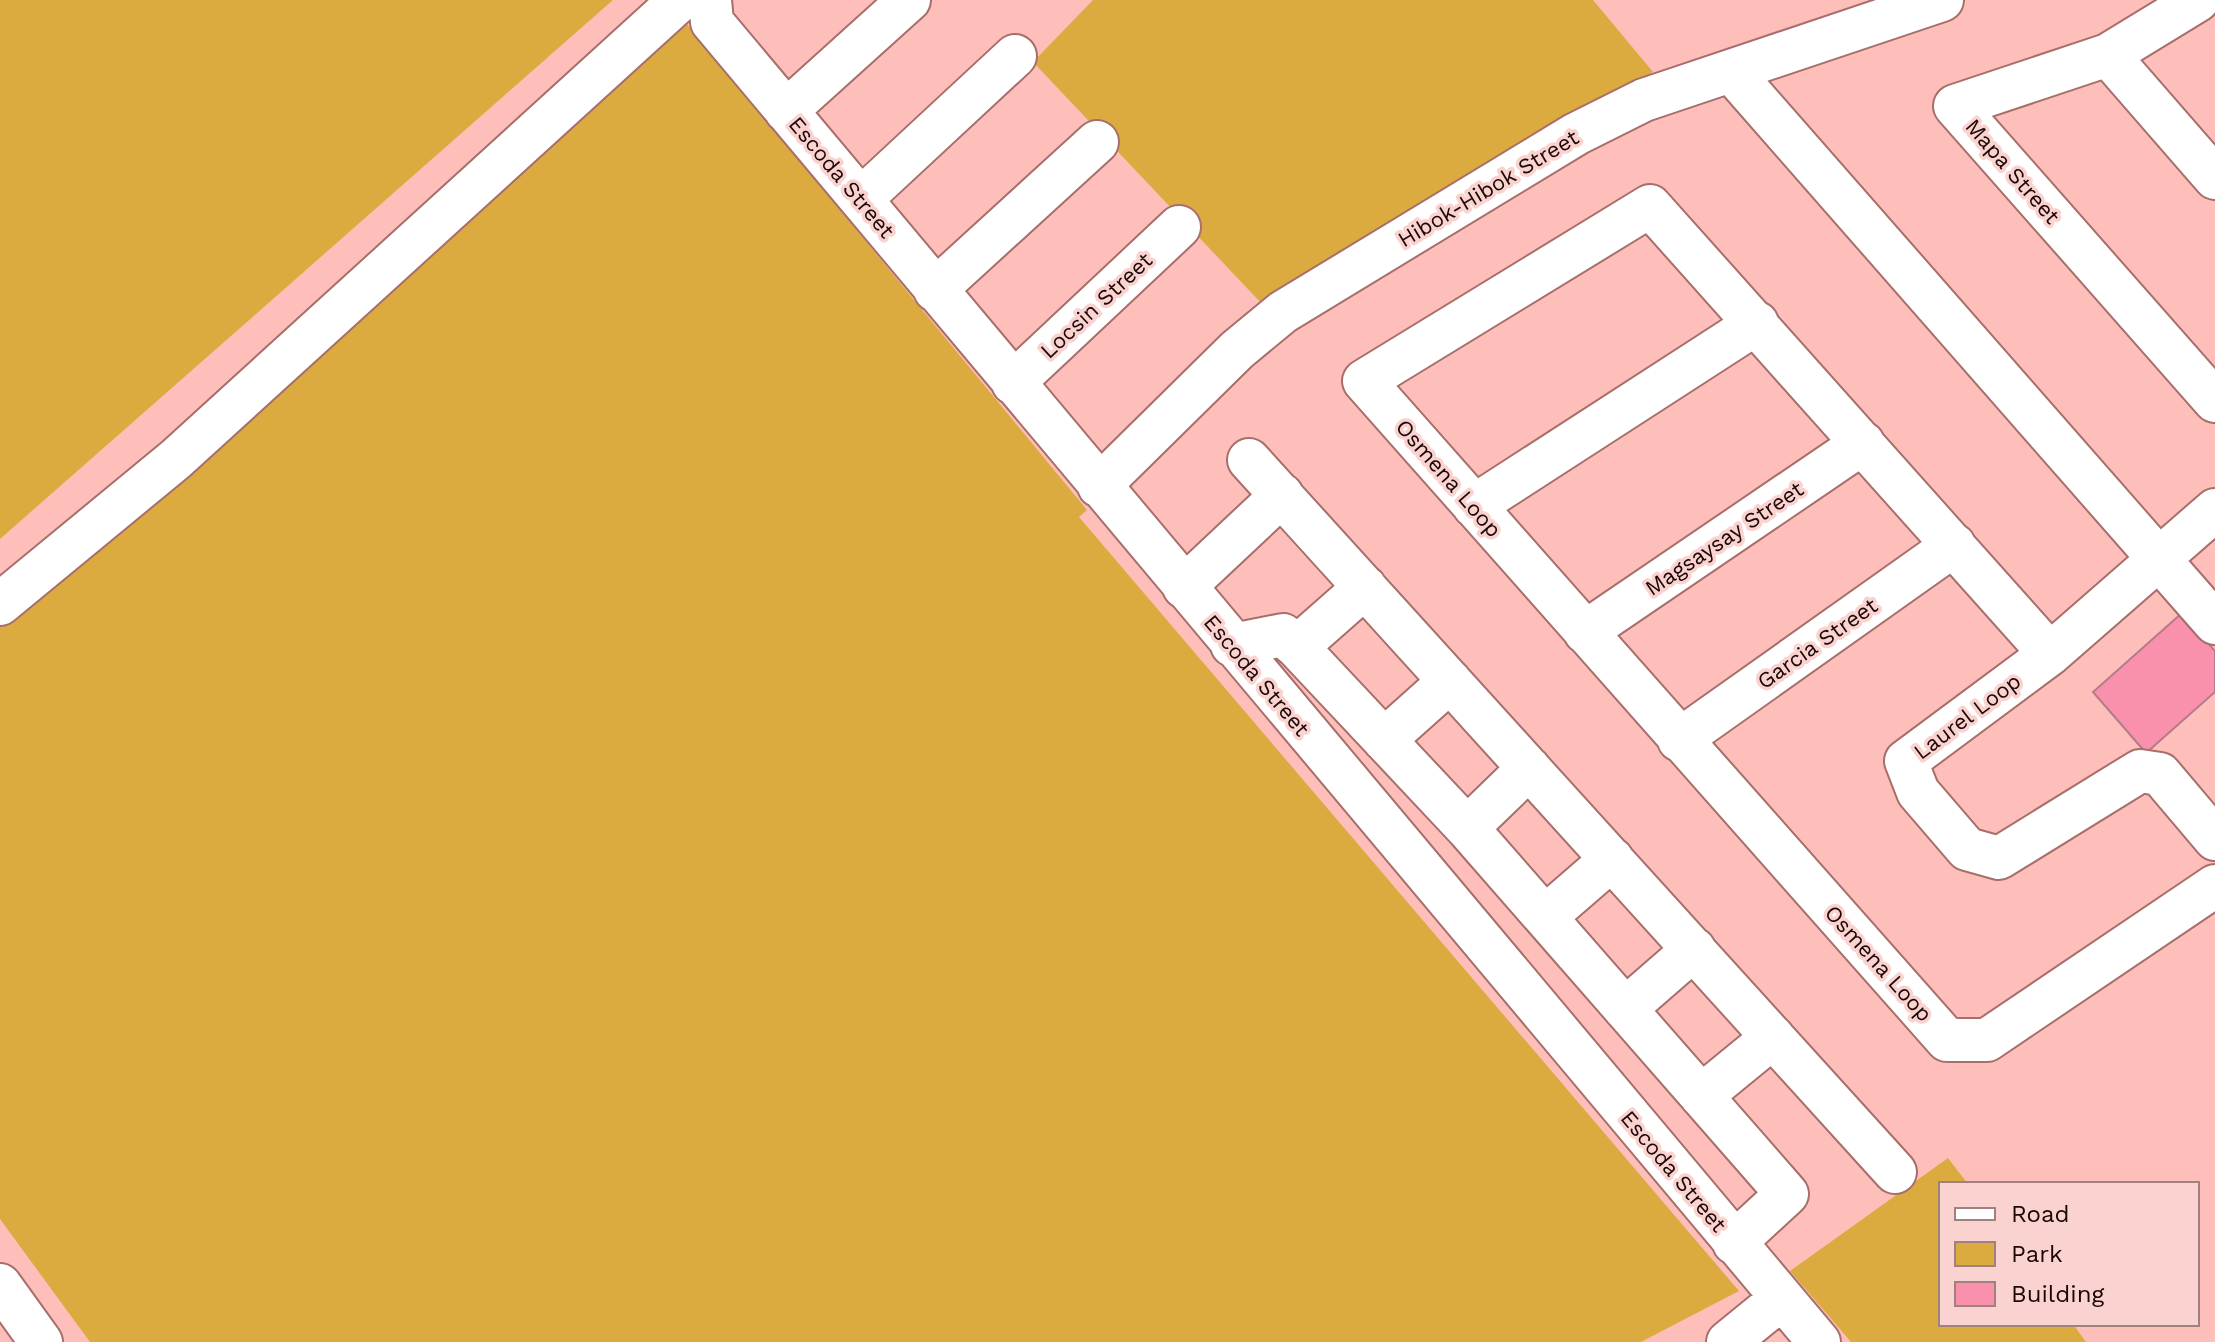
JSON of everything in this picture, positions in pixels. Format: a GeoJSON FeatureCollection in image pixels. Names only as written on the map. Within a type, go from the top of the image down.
{"type":"FeatureCollection","features":[{"type":"Feature","properties":{"kind":"street"},"geometry":{"type":"LineString","coordinates":[[786,111],[909,0]]}},
{"type":"Feature","properties":{"kind":"street","name":"Hibok-Hibok Street"},"geometry":{"type":"LineString","coordinates":[[1099,486],[1237,350],[1283,312],[1576,134],[1644,100],[1731,71],[1880,9],[1942,0]]}},
{"type":"Feature","properties":{"kind":"street","name":"Mapa Street"},"geometry":{"type":"LineString","coordinates":[[2198,0],[2108,55],[1955,106],[2215,401]]}},
{"type":"Feature","properties":{"kind":"street"},"geometry":{"type":"LineString","coordinates":[[0,604],[176,459],[710,6]]}},
{"type":"Feature","properties":{"kind":"street","name":"Escoda Street"},"geometry":{"type":"LineString","coordinates":[[710,6],[786,111],[1819,1342]]}},
{"type":"Feature","properties":{"kind":"street"},"geometry":{"type":"LineString","coordinates":[[2108,55],[2215,178]]}},
{"type":"Feature","properties":{"kind":"street"},"geometry":{"type":"LineString","coordinates":[[861,199],[1015,56]]}},
{"type":"Feature","properties":{"kind":"street"},"geometry":{"type":"LineString","coordinates":[[1731,71],[2215,623]]}},
{"type":"Feature","properties":{"kind":"street"},"geometry":{"type":"LineString","coordinates":[[935,290],[1097,142]]}},
{"type":"Feature","properties":{"kind":"street","name":"Osmena Loop"},"geometry":{"type":"LineString","coordinates":[[2050,654],[1650,206],[1364,381],[1947,1040],[1987,1040],[2215,886]]}},
{"type":"Feature","properties":{"kind":"street","name":"Locsin Street"},"geometry":{"type":"LineString","coordinates":[[1013,383],[1179,227]]}},
{"type":"Feature","properties":{"kind":"street"},"geometry":{"type":"LineString","coordinates":[[1474,506],[1757,323]]}},
{"type":"Feature","properties":{"kind":"street","name":"Magsaysay Street"},"geometry":{"type":"LineString","coordinates":[[1585,632],[1863,443]]}},
{"type":"Feature","properties":{"kind":"street"},"geometry":{"type":"LineString","coordinates":[[1249,460],[1895,1172]]}},
{"type":"Feature","properties":{"kind":"street"},"geometry":{"type":"LineString","coordinates":[[1184,587],[1282,495]]}},
{"type":"Feature","properties":{"kind":"street","name":"Laurel Loop"},"geometry":{"type":"LineString","coordinates":[[2215,510],[2050,654],[1906,761],[1918,792],[1967,849],[1999,858],[2140,771],[2160,774],[2215,839]]}},
{"type":"Feature","properties":{"kind":"street","name":"Garcia Street"},"geometry":{"type":"LineString","coordinates":[[1679,740],[1954,545]]}},
{"type":"Feature","properties":{"kind":"street"},"geometry":{"type":"LineString","coordinates":[[1297,647],[1365,587]]}},
{"type":"Feature","properties":{"kind":"street"},"geometry":{"type":"LineString","coordinates":[[1232,645],[1283,635],[1297,647],[1467,828],[1787,1194],[1734,1243]]}},
{"type":"Feature","properties":{"kind":"street"},"geometry":{"type":"LineString","coordinates":[[1384,740],[1450,681]]}},
{"type":"Feature","properties":{"kind":"street"},"geometry":{"type":"LineString","coordinates":[[1467,828],[1529,768]]}},
{"type":"Feature","properties":{"kind":"street"},"geometry":{"type":"LineString","coordinates":[[1545,917],[1612,859]]}},
{"type":"Feature","properties":{"kind":"street"},"geometry":{"type":"LineString","coordinates":[[1625,1009],[1694,949]]}},
{"type":"Feature","properties":{"kind":"street"},"geometry":{"type":"LineString","coordinates":[[1701,1096],[1773,1037]]}},
{"type":"Feature","properties":{"kind":"street"},"geometry":{"type":"LineString","coordinates":[[0,1285],[41,1342]]}},
{"type":"Feature","properties":{"kind":"street"},"geometry":{"type":"LineString","coordinates":[[1728,1342],[1782,1298]]}},
{"type":"Feature","properties":{"kind":"green space"},"geometry":{"type":"Polygon","coordinates":[[[0,0],[613,0],[0,539],[0,0]]]}},
{"type":"Feature","properties":{"kind":"green space"},"geometry":{"type":"Polygon","coordinates":[[[1093,0],[1593,0],[1653,72],[1281,287],[1263,305],[1033,62],[1093,0]]]}},
{"type":"Feature","properties":{"kind":"green space"},"geometry":{"type":"Polygon","coordinates":[[[668,1],[1087,510],[1079,517],[1739,1291],[1641,1342],[90,1342],[0,1219],[0,622],[668,1]]]}},
{"type":"Feature","properties":{"kind":"green space"},"geometry":{"type":"Polygon","coordinates":[[[1948,1158],[1966,1182],[1939,1182],[1939,1326],[2074,1326],[2086,1342],[1851,1342],[1790,1271],[1948,1158]]]}},
{"type":"Feature","properties":{"kind":"building"},"geometry":{"type":"Polygon","coordinates":[[[2182,613],[2215,651],[2215,692],[2146,753],[2093,692],[2182,613]]]}}]}
